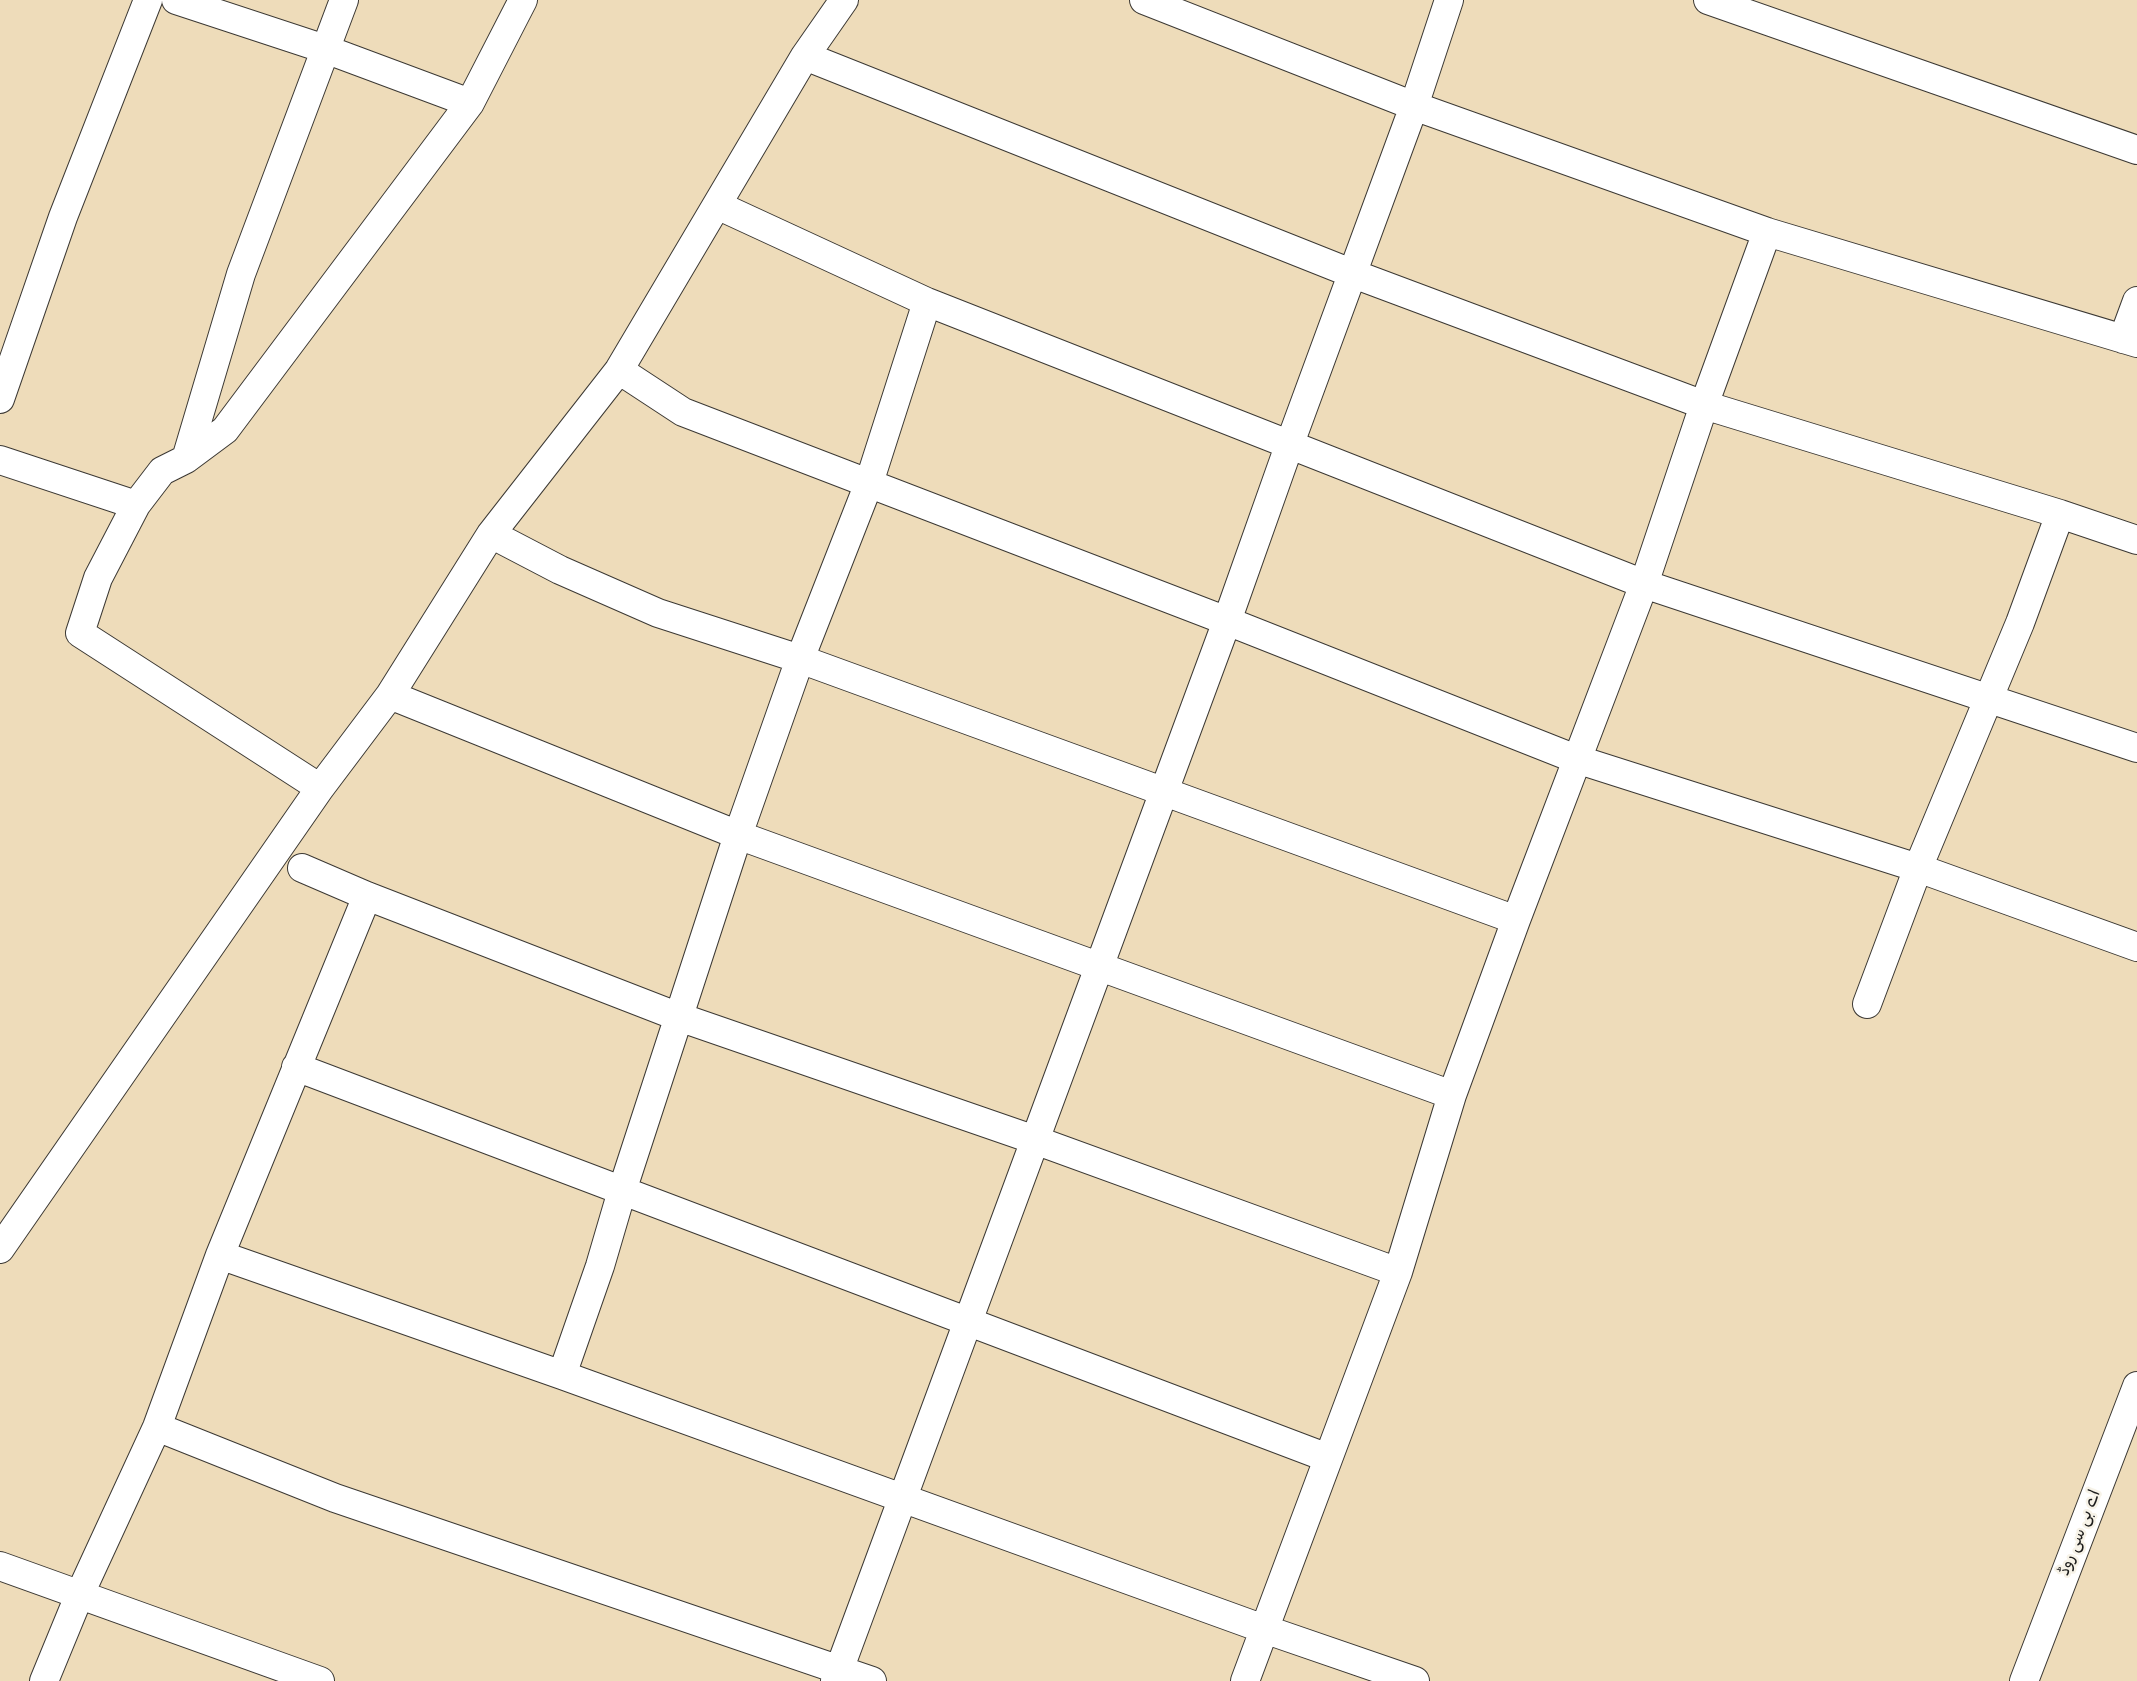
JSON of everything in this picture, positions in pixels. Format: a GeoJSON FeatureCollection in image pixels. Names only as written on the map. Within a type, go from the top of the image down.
{"type":"FeatureCollection","features":[{"type":"Feature","properties":{"kind":"street"},"geometry":{"type":"LineString","coordinates":[[0,398],[63,218],[148,0]]}},
{"type":"Feature","properties":{"kind":"street"},"geometry":{"type":"LineString","coordinates":[[176,0],[325,49],[470,103]]}},
{"type":"Feature","properties":{"kind":"street"},"geometry":{"type":"LineString","coordinates":[[186,459],[241,274],[344,0]]}},
{"type":"Feature","properties":{"kind":"street"},"geometry":{"type":"LineString","coordinates":[[320,788],[80,633],[98,578],[136,505],[162,471],[186,459],[225,430],[470,103],[523,0]]}},
{"type":"Feature","properties":{"kind":"street"},"geometry":{"type":"LineString","coordinates":[[0,1249],[320,788],[390,695],[491,534],[619,370],[804,56],[844,0]]}},
{"type":"Feature","properties":{"kind":"street"},"geometry":{"type":"LineString","coordinates":[[1144,0],[1414,106],[1767,232],[2130,341],[2137,302]]}},
{"type":"Feature","properties":{"kind":"street"},"geometry":{"type":"LineString","coordinates":[[838,1675],[1036,1140],[1098,966],[1227,621],[1414,106],[1449,0]]}},
{"type":"Feature","properties":{"kind":"street"},"geometry":{"type":"LineString","coordinates":[[1708,0],[2137,150]]}},
{"type":"Feature","properties":{"kind":"street"},"geometry":{"type":"LineString","coordinates":[[804,56],[1352,274],[1704,405],[2060,514],[2137,540]]}},
{"type":"Feature","properties":{"kind":"street"},"geometry":{"type":"LineString","coordinates":[[717,205],[926,302],[1644,584],[2137,748]]}},
{"type":"Feature","properties":{"kind":"street"},"geometry":{"type":"LineString","coordinates":[[1245,1681],[1398,1272],[1452,1095],[1576,759],[1644,584],[1704,405],[1767,232]]}},
{"type":"Feature","properties":{"kind":"street"},"geometry":{"type":"LineString","coordinates":[[562,1375],[600,1266],[622,1191],[738,835],[800,659],[869,483],[926,302]]}},
{"type":"Feature","properties":{"kind":"street"},"geometry":{"type":"LineString","coordinates":[[619,370],[683,412],[1227,621],[1576,759],[1918,868],[2137,947]]}},
{"type":"Feature","properties":{"kind":"street"},"geometry":{"type":"LineString","coordinates":[[0,460],[136,505]]}},
{"type":"Feature","properties":{"kind":"street"},"geometry":{"type":"LineString","coordinates":[[1867,1004],[1918,868],[2020,623],[2060,514]]}},
{"type":"Feature","properties":{"kind":"street"},"geometry":{"type":"LineString","coordinates":[[491,534],[560,570],[658,613],[800,659],[1165,790],[1516,920]]}},
{"type":"Feature","properties":{"kind":"street"},"geometry":{"type":"LineString","coordinates":[[390,695],[738,835],[1452,1095]]}},
{"type":"Feature","properties":{"kind":"street"},"geometry":{"type":"LineString","coordinates":[[302,868],[367,896],[679,1017],[1036,1140],[1398,1272]]}},
{"type":"Feature","properties":{"kind":"street"},"geometry":{"type":"LineString","coordinates":[[44,1681],[79,1596],[157,1427],[220,1255],[367,896]]}},
{"type":"Feature","properties":{"kind":"street"},"geometry":{"type":"LineString","coordinates":[[296,1067],[1328,1458]]}},
{"type":"Feature","properties":{"kind":"street"},"geometry":{"type":"LineString","coordinates":[[220,1255],[562,1375],[1264,1629],[1415,1681]]}},
{"type":"Feature","properties":{"kind":"street","name":"اے بی سی روڈ"},"geometry":{"type":"LineString","coordinates":[[2024,1681],[2137,1386]]}},
{"type":"Feature","properties":{"kind":"street"},"geometry":{"type":"LineString","coordinates":[[157,1427],[335,1498],[838,1675],[872,1681]]}},
{"type":"Feature","properties":{"kind":"street"},"geometry":{"type":"LineString","coordinates":[[0,1566],[79,1596],[320,1681]]}}]}
